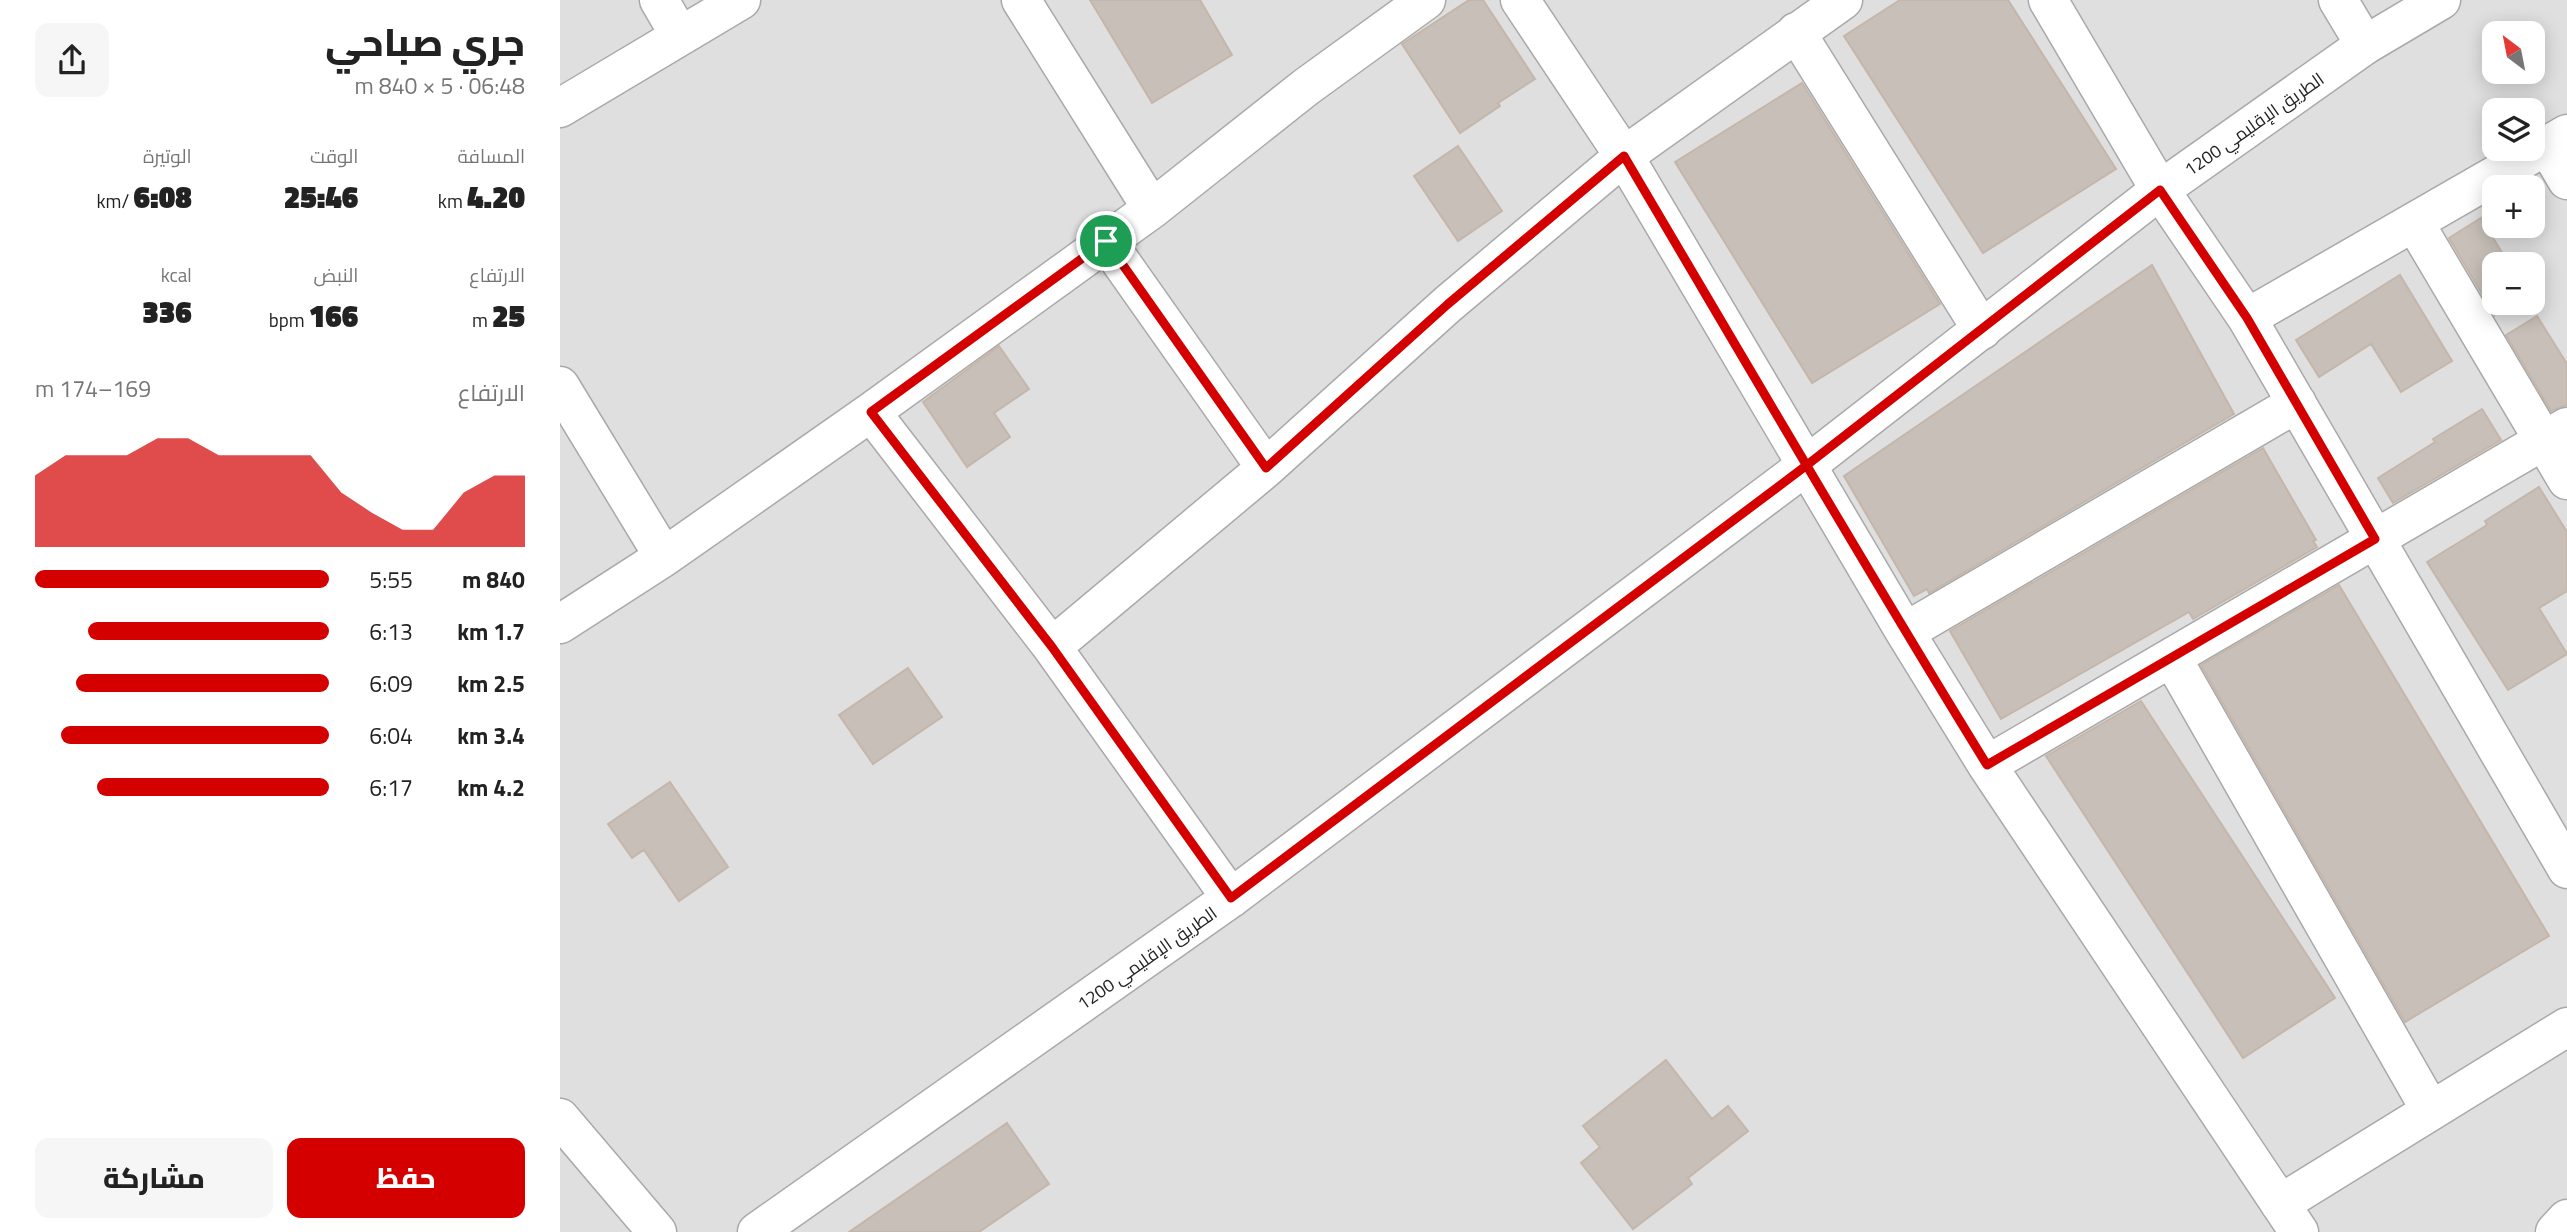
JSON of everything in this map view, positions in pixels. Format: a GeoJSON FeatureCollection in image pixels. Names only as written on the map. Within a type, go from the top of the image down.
{"type":"FeatureCollection","features":[{"type":"Feature","properties":{"kind":"street"},"geometry":{"type":"LineString","coordinates":[[659,0],[680,36]]}},
{"type":"Feature","properties":{"kind":"street"},"geometry":{"type":"LineString","coordinates":[[560,108],[741,0]]}},
{"type":"Feature","properties":{"kind":"street"},"geometry":{"type":"LineString","coordinates":[[1021,0],[1152,209]]}},
{"type":"Feature","properties":{"kind":"street"},"geometry":{"type":"LineString","coordinates":[[560,624],[664,556],[871,412],[1152,209],[1306,87],[1426,0]]}},
{"type":"Feature","properties":{"kind":"street"},"geometry":{"type":"LineString","coordinates":[[1520,0],[1624,156],[1905,632],[1987,765],[2289,1218],[2431,1111],[2567,1027]]}},
{"type":"Feature","properties":{"kind":"street"},"geometry":{"type":"LineString","coordinates":[[1052,647],[1266,468],[1448,304],[1624,156],[1843,0]]}},
{"type":"Feature","properties":{"kind":"street"},"geometry":{"type":"LineString","coordinates":[[2048,0],[2160,190],[2247,318],[2567,869]]}},
{"type":"Feature","properties":{"kind":"street"},"geometry":{"type":"LineString","coordinates":[[2338,0],[2365,45]]}},
{"type":"Feature","properties":{"kind":"street","name":"الطريق الإقليمي 1200"},"geometry":{"type":"LineString","coordinates":[[757,1232],[1231,898],[1807,465],[2160,190],[2365,45],[2441,0]]}},
{"type":"Feature","properties":{"kind":"street"},"geometry":{"type":"LineString","coordinates":[[1796,32],[1982,330]]}},
{"type":"Feature","properties":{"kind":"street"},"geometry":{"type":"LineString","coordinates":[[2247,318],[2557,140],[2567,180]]}},
{"type":"Feature","properties":{"kind":"street"},"geometry":{"type":"LineString","coordinates":[[2414,222],[2556,434],[2567,480]]}},
{"type":"Feature","properties":{"kind":"street"},"geometry":{"type":"LineString","coordinates":[[1106,241],[1266,468]]}},
{"type":"Feature","properties":{"kind":"street"},"geometry":{"type":"LineString","coordinates":[[560,386],[664,556]]}},
{"type":"Feature","properties":{"kind":"street"},"geometry":{"type":"LineString","coordinates":[[1905,632],[2297,403]]}},
{"type":"Feature","properties":{"kind":"street"},"geometry":{"type":"LineString","coordinates":[[871,412],[1052,647],[1231,898]]}},
{"type":"Feature","properties":{"kind":"street"},"geometry":{"type":"LineString","coordinates":[[1987,765],[2556,434]]}},
{"type":"Feature","properties":{"kind":"street"},"geometry":{"type":"LineString","coordinates":[[2172,658],[2431,1111]]}},
{"type":"Feature","properties":{"kind":"street"},"geometry":{"type":"LineString","coordinates":[[560,1118],[657,1232]]}},
{"type":"Feature","properties":{"kind":"street"},"geometry":{"type":"LineString","coordinates":[[2555,1232],[2567,1219]]}},
{"type":"Feature","properties":{"kind":"shaded area"},"geometry":{"type":"Polygon","coordinates":[[[560,0],[2567,0],[2567,1232],[560,1232],[560,0]]]}},
{"type":"Feature","properties":{"kind":"building"},"geometry":{"type":"Polygon","coordinates":[[[1090,0],[1200,0],[1232,55],[1152,103],[1090,0]]]}},
{"type":"Feature","properties":{"kind":"building"},"geometry":{"type":"Polygon","coordinates":[[[1469,0],[1483,0],[1535,79],[1498,103],[1500,106],[1460,133],[1402,44],[1469,0]]]}},
{"type":"Feature","properties":{"kind":"building"},"geometry":{"type":"Polygon","coordinates":[[[1900,0],[2008,0],[2116,169],[1983,253],[1844,36],[1900,0]]]}},
{"type":"Feature","properties":{"kind":"building"},"geometry":{"type":"Polygon","coordinates":[[[1802,83],[1940,304],[1812,383],[1675,162],[1802,83]]]}},
{"type":"Feature","properties":{"kind":"building"},"geometry":{"type":"Polygon","coordinates":[[[1458,146],[1502,211],[1458,241],[1414,176],[1458,146]]]}},
{"type":"Feature","properties":{"kind":"building"},"geometry":{"type":"Polygon","coordinates":[[[2481,218],[2482,238],[2493,238],[2502,252],[2482,252],[2482,294],[2449,238],[2481,218]]]}},
{"type":"Feature","properties":{"kind":"building"},"geometry":{"type":"Polygon","coordinates":[[[2152,265],[2234,414],[1929,593],[1927,589],[1914,596],[1844,476],[2152,265]]]}},
{"type":"Feature","properties":{"kind":"building"},"geometry":{"type":"Polygon","coordinates":[[[2400,275],[2452,361],[2401,392],[2371,344],[2319,377],[2296,340],[2400,275]]]}},
{"type":"Feature","properties":{"kind":"building"},"geometry":{"type":"Polygon","coordinates":[[[2537,316],[2567,364],[2567,405],[2551,411],[2506,335],[2537,316]]]}},
{"type":"Feature","properties":{"kind":"building"},"geometry":{"type":"Polygon","coordinates":[[[999,346],[1029,389],[994,413],[1010,437],[967,467],[923,402],[999,346]]]}},
{"type":"Feature","properties":{"kind":"building"},"geometry":{"type":"Polygon","coordinates":[[[2482,409],[2501,440],[2393,503],[2378,478],[2482,409]]]}},
{"type":"Feature","properties":{"kind":"building"},"geometry":{"type":"Polygon","coordinates":[[[2263,448],[2316,540],[2313,541],[2317,547],[2193,619],[2189,612],[2001,719],[1950,631],[2263,448]]]}},
{"type":"Feature","properties":{"kind":"building"},"geometry":{"type":"Polygon","coordinates":[[[2539,487],[2567,532],[2567,591],[2539,608],[2567,654],[2508,690],[2427,562],[2487,525],[2485,521],[2539,487]]]}},
{"type":"Feature","properties":{"kind":"building"},"geometry":{"type":"Polygon","coordinates":[[[2339,585],[2549,936],[2405,1022],[2201,665],[2339,585]]]}},
{"type":"Feature","properties":{"kind":"building"},"geometry":{"type":"Polygon","coordinates":[[[908,668],[942,717],[873,764],[839,715],[908,668]]]}},
{"type":"Feature","properties":{"kind":"building"},"geometry":{"type":"Polygon","coordinates":[[[2141,701],[2335,998],[2243,1058],[2046,756],[2141,701]]]}},
{"type":"Feature","properties":{"kind":"building"},"geometry":{"type":"Polygon","coordinates":[[[670,782],[728,867],[679,901],[644,850],[632,858],[608,824],[670,782]]]}},
{"type":"Feature","properties":{"kind":"building"},"geometry":{"type":"Polygon","coordinates":[[[1666,1060],[1712,1119],[1728,1106],[1748,1131],[1688,1178],[1692,1184],[1633,1229],[1581,1163],[1600,1147],[1583,1126],[1666,1060]]]}},
{"type":"Feature","properties":{"kind":"building"},"geometry":{"type":"Polygon","coordinates":[[[1007,1123],[1049,1184],[979,1232],[849,1232],[1007,1123]]]}},
{"type":"Feature","properties":{"kind":"route"},"geometry":{"type":"LineString","coordinates":[[1106,241],[871,412],[1052,647],[1231,898],[1807,465],[2160,190],[2247,318],[2375,539],[1987,765],[1905,632],[1807,465],[1624,156],[1448,304],[1266,468],[1106,241]]}}]}
